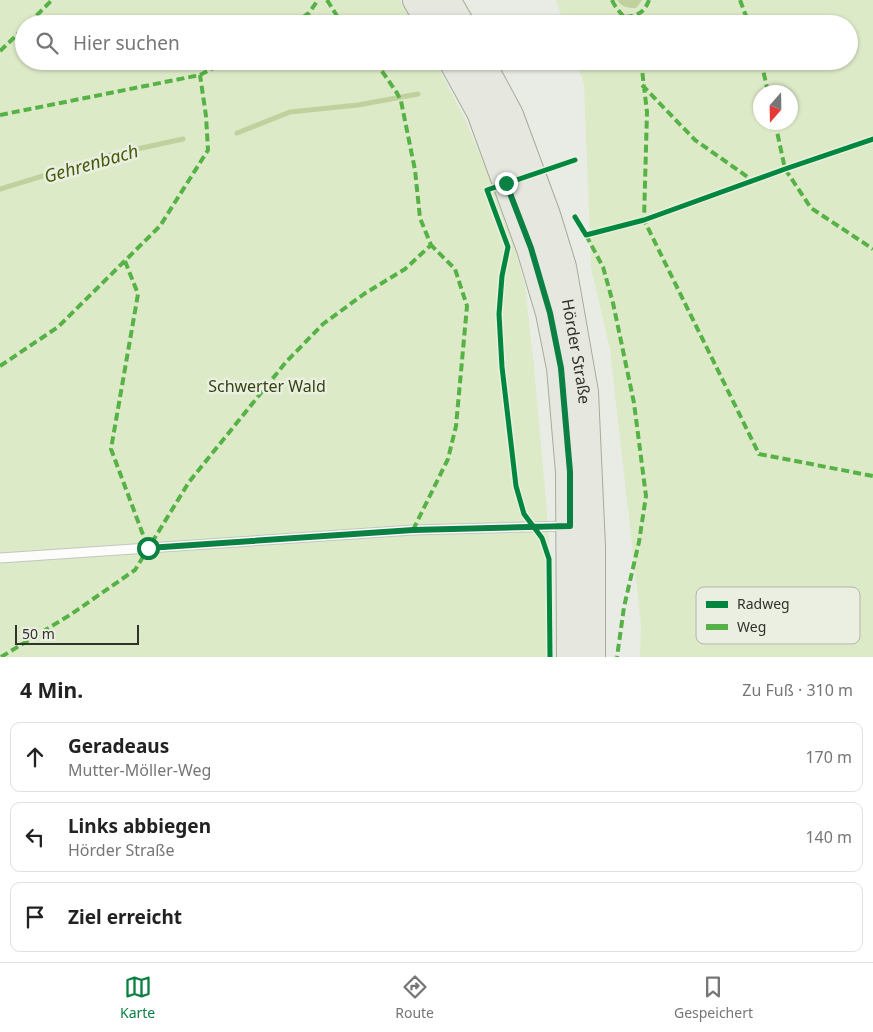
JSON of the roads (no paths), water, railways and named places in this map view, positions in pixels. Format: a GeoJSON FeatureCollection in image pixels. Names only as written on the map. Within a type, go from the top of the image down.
{"type":"FeatureCollection","features":[{"type":"Feature","properties":{"kind":"main road"},"geometry":{"type":"LineString","coordinates":[[417,0],[426,15]]}},
{"type":"Feature","properties":{"kind":"main road"},"geometry":{"type":"LineString","coordinates":[[446,0],[455,15]]}},
{"type":"Feature","properties":{"kind":"main road","name":"Hörder Straße"},"geometry":{"type":"LineString","coordinates":[[458,70],[481,112],[531,248],[550,313],[561,368],[570,472],[571,657]]}},
{"type":"Feature","properties":{"kind":"main road","name":"Hörder Straße"},"geometry":{"type":"LineString","coordinates":[[485,70],[509,115],[546,215],[562,267],[584,392],[591,547],[591,657]]}},
{"type":"Feature","properties":{"kind":"lane"},"geometry":{"type":"LineString","coordinates":[[0,558],[413,530],[570,526]]}},
{"type":"Feature","properties":{"kind":"waterway","name":"Gehrenbach"},"geometry":{"type":"LineString","coordinates":[[237,133],[290,112],[358,105],[418,94]]}},
{"type":"Feature","properties":{"kind":"waterway","name":"Gehrenbach"},"geometry":{"type":"LineString","coordinates":[[0,189],[114,154],[183,139]]}},
{"type":"Feature","properties":{"kind":"park label","name":"Schwerter Wald"},"geometry":{"type":"Point","coordinates":[267,386]}}]}
